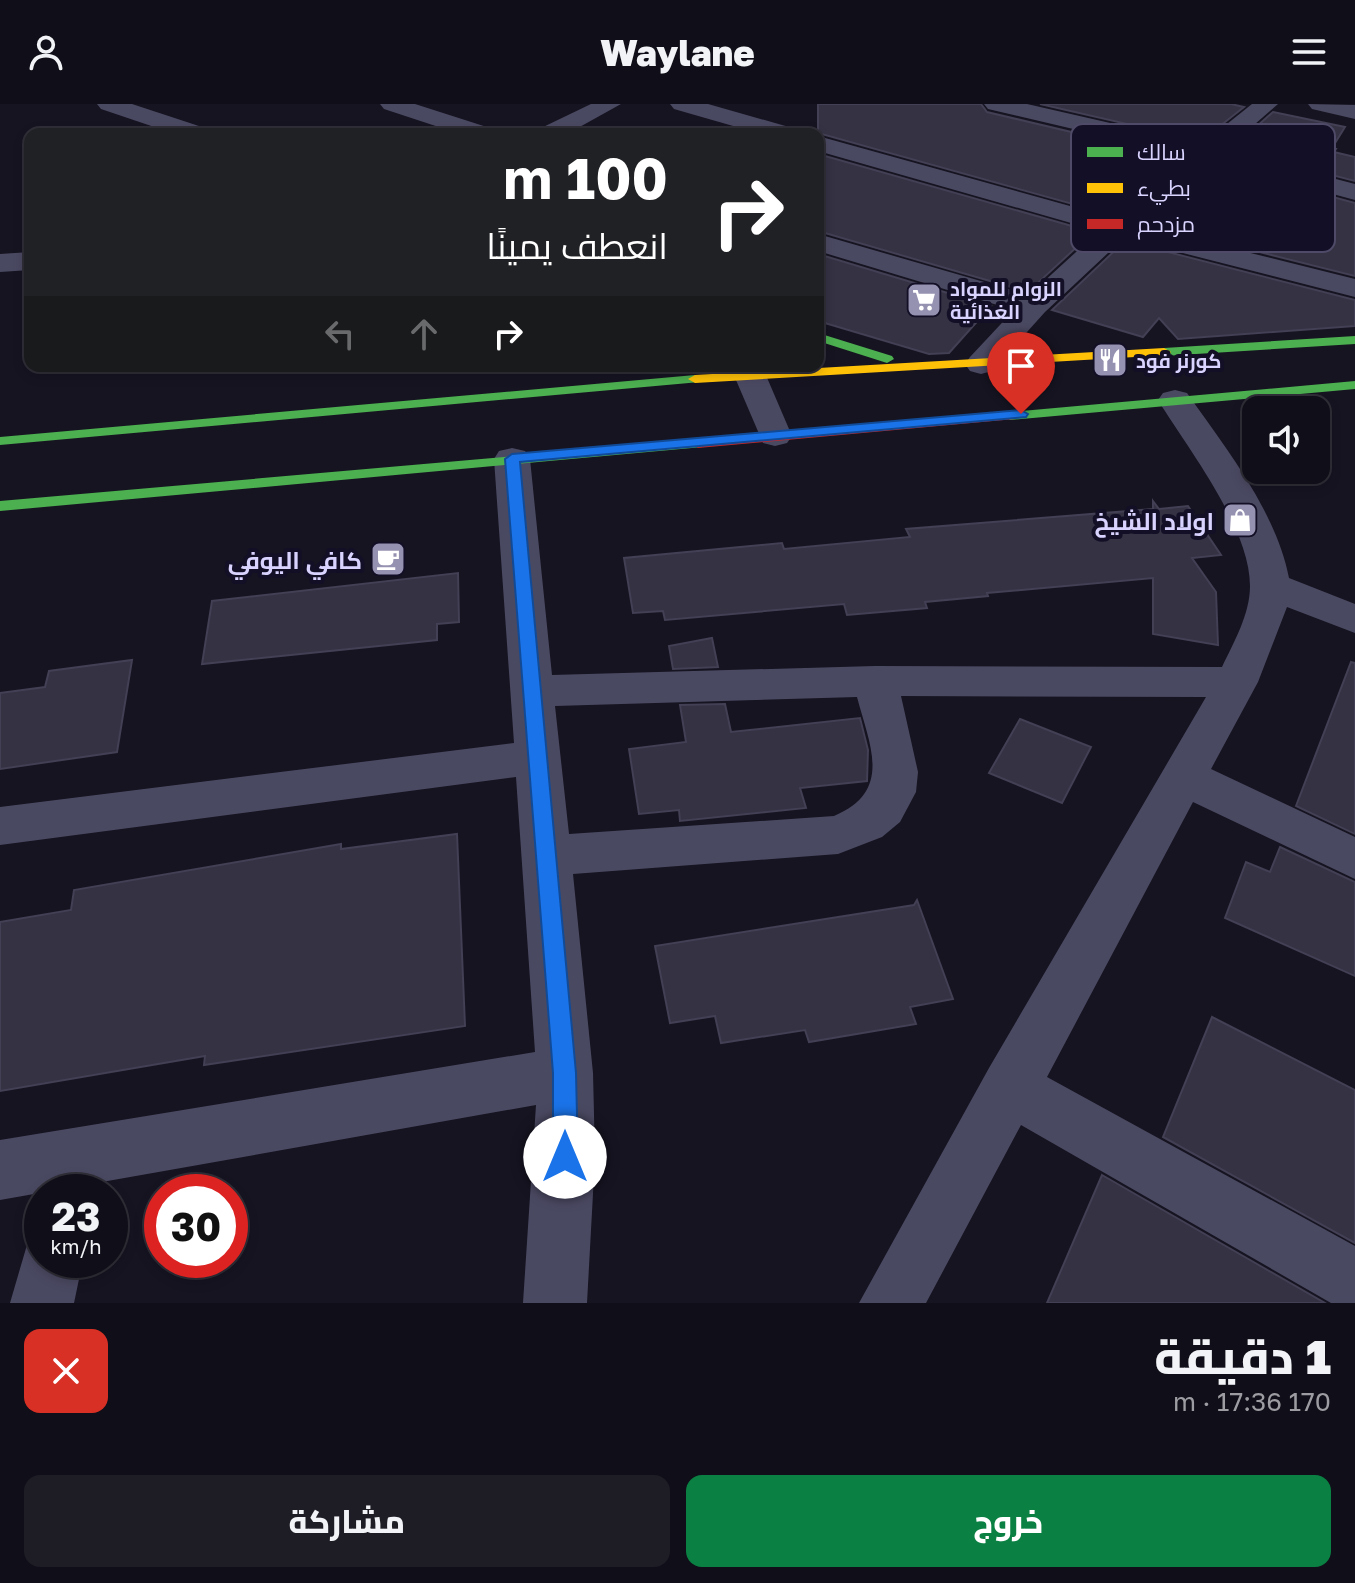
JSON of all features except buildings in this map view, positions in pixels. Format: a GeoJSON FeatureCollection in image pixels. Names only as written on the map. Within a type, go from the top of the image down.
{"type":"FeatureCollection","features":[{"type":"Feature","properties":{"kind":"main road"},"geometry":{"type":"LineString","coordinates":[[824,339],[916,368]]}},
{"type":"Feature","properties":{"kind":"main road"},"geometry":{"type":"LineString","coordinates":[[824,369],[916,368],[1355,340]]}},
{"type":"Feature","properties":{"kind":"main road"},"geometry":{"type":"LineString","coordinates":[[0,441],[728,372]]}},
{"type":"Feature","properties":{"kind":"main road"},"geometry":{"type":"LineString","coordinates":[[0,506],[1355,385]]}},
{"type":"Feature","properties":{"kind":"street"},"geometry":{"type":"LineString","coordinates":[[109,104],[181,128]]}},
{"type":"Feature","properties":{"kind":"street"},"geometry":{"type":"LineString","coordinates":[[392,104],[466,128]]}},
{"type":"Feature","properties":{"kind":"street"},"geometry":{"type":"LineString","coordinates":[[560,128],[609,104]]}},
{"type":"Feature","properties":{"kind":"street"},"geometry":{"type":"LineString","coordinates":[[682,104],[766,128]]}},
{"type":"Feature","properties":{"kind":"street"},"geometry":{"type":"LineString","coordinates":[[996,104],[1083,124]]}},
{"type":"Feature","properties":{"kind":"street"},"geometry":{"type":"LineString","coordinates":[[1243,124],[1266,104]]}},
{"type":"Feature","properties":{"kind":"street"},"geometry":{"type":"LineString","coordinates":[[1320,104],[1355,112]]}},
{"type":"Feature","properties":{"kind":"street"},"geometry":{"type":"LineString","coordinates":[[824,145],[1071,215]]}},
{"type":"Feature","properties":{"kind":"street"},"geometry":{"type":"LineString","coordinates":[[1335,187],[1355,192]]}},
{"type":"Feature","properties":{"kind":"street"},"geometry":{"type":"LineString","coordinates":[[824,244],[1034,306]]}},
{"type":"Feature","properties":{"kind":"street"},"geometry":{"type":"LineString","coordinates":[[981,364],[1034,306],[1092,252]]}},
{"type":"Feature","properties":{"kind":"street"},"geometry":{"type":"LineString","coordinates":[[1213,252],[1355,288]]}},
{"type":"Feature","properties":{"kind":"street"},"geometry":{"type":"LineString","coordinates":[[0,263],[24,261]]}},
{"type":"Feature","properties":{"kind":"street"},"geometry":{"type":"LineString","coordinates":[[750,372],[775,436]]}},
{"type":"Feature","properties":{"kind":"street"},"geometry":{"type":"LineString","coordinates":[[891,1303],[1236,682],[1261,628],[1270,585],[1259,539],[1175,400]]}},
{"type":"Feature","properties":{"kind":"street"},"geometry":{"type":"LineString","coordinates":[[512,459],[565,1073],[565,1157],[555,1303]]}},
{"type":"Feature","properties":{"kind":"street"},"geometry":{"type":"LineString","coordinates":[[1270,585],[1355,619]]}},
{"type":"Feature","properties":{"kind":"street"},"geometry":{"type":"LineString","coordinates":[[532,691],[875,681],[1236,682]]}},
{"type":"Feature","properties":{"kind":"street"},"geometry":{"type":"LineString","coordinates":[[545,856],[838,835],[856,829],[874,819],[896,787],[897,767],[875,681]]}},
{"type":"Feature","properties":{"kind":"street"},"geometry":{"type":"LineString","coordinates":[[0,826],[538,757]]}},
{"type":"Feature","properties":{"kind":"street"},"geometry":{"type":"LineString","coordinates":[[1182,776],[1355,859]]}},
{"type":"Feature","properties":{"kind":"street"},"geometry":{"type":"LineString","coordinates":[[72,1174],[565,1073]]}},
{"type":"Feature","properties":{"kind":"street"},"geometry":{"type":"LineString","coordinates":[[1009,1087],[1355,1281]]}},
{"type":"Feature","properties":{"kind":"street"},"geometry":{"type":"LineString","coordinates":[[0,1170],[54,1174]]}},
{"type":"Feature","properties":{"kind":"street"},"geometry":{"type":"LineString","coordinates":[[42,1303],[47,1278]]}},
{"type":"Feature","properties":{"kind":"traffic: fast"},"geometry":{"type":"LineString","coordinates":[[824,339],[887,359]]}},
{"type":"Feature","properties":{"kind":"traffic: fast"},"geometry":{"type":"LineString","coordinates":[[1164,352],[1355,340]]}},
{"type":"Feature","properties":{"kind":"traffic: fast"},"geometry":{"type":"LineString","coordinates":[[0,441],[695,379]]}},
{"type":"Feature","properties":{"kind":"traffic: fast"},"geometry":{"type":"LineString","coordinates":[[1010,416],[1355,385]]}},
{"type":"Feature","properties":{"kind":"traffic: fast"},"geometry":{"type":"LineString","coordinates":[[0,506],[698,444]]}},
{"type":"Feature","properties":{"kind":"traffic: slow"},"geometry":{"type":"LineString","coordinates":[[824,372],[1164,352]]}},
{"type":"Feature","properties":{"kind":"traffic: slow"},"geometry":{"type":"LineString","coordinates":[[695,379],[817,372]]}},
{"type":"Feature","properties":{"kind":"traffic: jam"},"geometry":{"type":"LineString","coordinates":[[698,444],[1010,416]]}},
{"type":"Feature","properties":{"kind":"place","name":"الزوام للمواد الغذائية"},"geometry":{"type":"Point","coordinates":[924,300]}},
{"type":"Feature","properties":{"kind":"place","name":"كورنر فود"},"geometry":{"type":"Point","coordinates":[1110,360]}},
{"type":"Feature","properties":{"kind":"place","name":"اولاد الشيخ"},"geometry":{"type":"Point","coordinates":[1240,520]}},
{"type":"Feature","properties":{"kind":"place","name":"كافي اليوفي"},"geometry":{"type":"Point","coordinates":[388,559]}},
{"type":"Feature","properties":{"kind":"route"},"geometry":{"type":"LineString","coordinates":[[565,1157],[565,1073],[512,459],[1021,414]]}}]}
